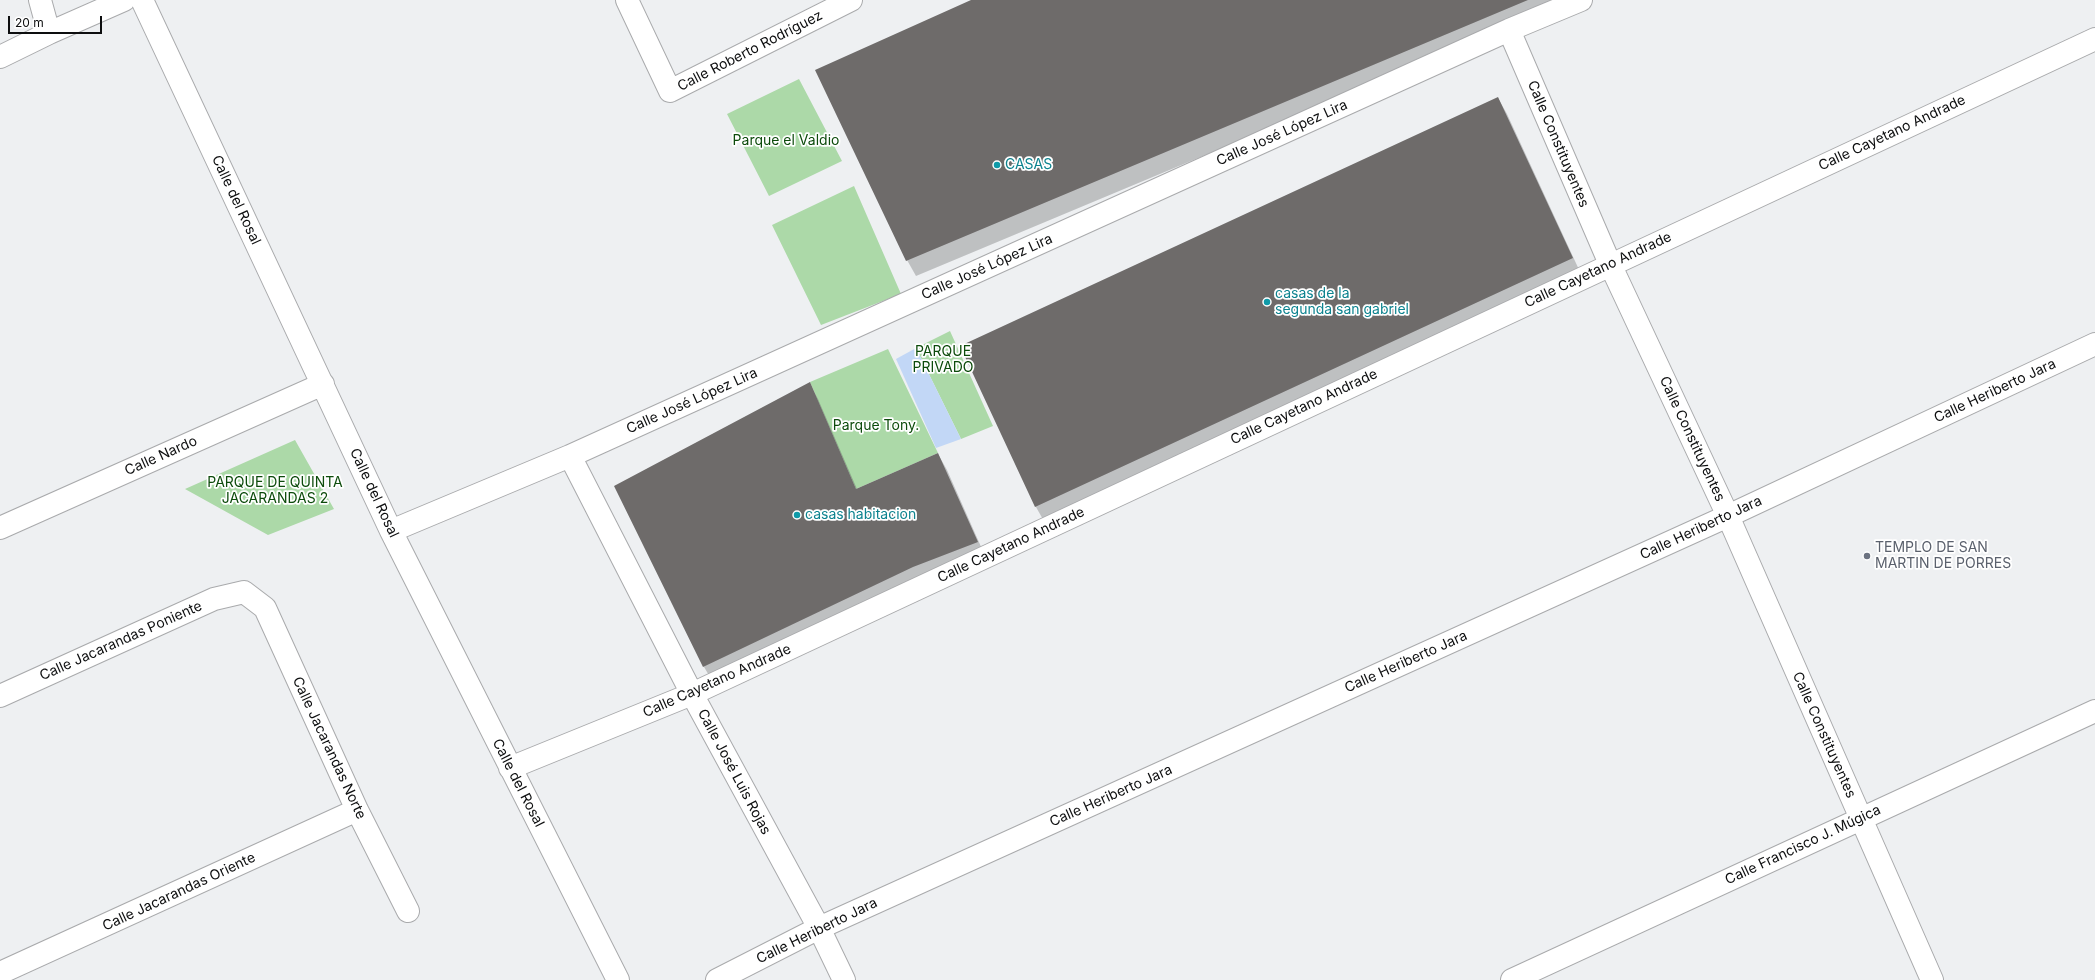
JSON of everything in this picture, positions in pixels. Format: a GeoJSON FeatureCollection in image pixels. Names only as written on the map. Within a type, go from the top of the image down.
{"type":"FeatureCollection","features":[{"type":"Feature","properties":{"kind":"street"},"geometry":{"type":"LineString","coordinates":[[40,0],[48,33]]}},
{"type":"Feature","properties":{"kind":"street"},"geometry":{"type":"LineString","coordinates":[[0,57],[48,33],[124,0]]}},
{"type":"Feature","properties":{"kind":"street","name":"Calle del Rosal"},"geometry":{"type":"LineString","coordinates":[[142,0],[391,531],[618,980]]}},
{"type":"Feature","properties":{"kind":"street","name":"Calle Roberto Rodríguez"},"geometry":{"type":"LineString","coordinates":[[627,0],[670,91],[851,0]]}},
{"type":"Feature","properties":{"kind":"street","name":"Calle José López Lira"},"geometry":{"type":"LineString","coordinates":[[391,531],[570,456],[1509,30],[1581,0]]}},
{"type":"Feature","properties":{"kind":"street","name":"Calle Constituyentes"},"geometry":{"type":"LineString","coordinates":[[1509,30],[1610,264],[1728,516],[1932,980]]}},
{"type":"Feature","properties":{"kind":"street","name":"Calle Cayetano Andrade"},"geometry":{"type":"LineString","coordinates":[[510,768],[692,694],[1610,264],[2095,39]]}},
{"type":"Feature","properties":{"kind":"street","name":"Calle Heriberto Jara"},"geometry":{"type":"LineString","coordinates":[[717,980],[819,928],[1728,516],[2095,344]]}},
{"type":"Feature","properties":{"kind":"street","name":"Calle Nardo"},"geometry":{"type":"LineString","coordinates":[[0,528],[323,384]]}},
{"type":"Feature","properties":{"kind":"street","name":"Calle José Luis Rojas"},"geometry":{"type":"LineString","coordinates":[[570,456],[692,694],[819,928],[844,980]]}},
{"type":"Feature","properties":{"kind":"street","name":"Calle Jacarandas Poniente"},"geometry":{"type":"LineString","coordinates":[[0,696],[214,599],[244,592]]}},
{"type":"Feature","properties":{"kind":"street","name":"Calle Jacarandas Norte"},"geometry":{"type":"LineString","coordinates":[[244,592],[264,608],[357,810],[408,911]]}},
{"type":"Feature","properties":{"kind":"street","name":"Calle Francisco J. Múgica"},"geometry":{"type":"LineString","coordinates":[[1512,980],[2095,711]]}},
{"type":"Feature","properties":{"kind":"street","name":"Calle Jacarandas Oriente"},"geometry":{"type":"LineString","coordinates":[[0,973],[357,810]]}},
{"type":"Feature","properties":{"kind":"green space","name":"Parque el Valdio"},"geometry":{"type":"Polygon","coordinates":[[[799,79],[842,161],[769,196],[727,114],[799,79]]]}},
{"type":"Feature","properties":{"kind":"green space"},"geometry":{"type":"Polygon","coordinates":[[[854,186],[901,294],[821,325],[772,225],[854,186]]]}},
{"type":"Feature","properties":{"kind":"green space","name":"PARQUE PRIVADO"},"geometry":{"type":"Polygon","coordinates":[[[950,331],[993,426],[961,439],[916,348],[950,331]]]}},
{"type":"Feature","properties":{"kind":"green space","name":"Parque Tony."},"geometry":{"type":"Polygon","coordinates":[[[888,349],[938,453],[856,489],[810,382],[888,349]]]}},
{"type":"Feature","properties":{"kind":"green space","name":"PARQUE DE QUINTA JACARANDAS 2"},"geometry":{"type":"Polygon","coordinates":[[[295,440],[334,509],[268,535],[185,489],[295,440]]]}},
{"type":"Feature","properties":{"kind":"water"},"geometry":{"type":"Polygon","coordinates":[[[916,348],[961,439],[936,448],[896,359],[916,348]]]}},
{"type":"Feature","properties":{"kind":"building","name":"CASAS"},"geometry":{"type":"Polygon","coordinates":[[[971,0],[1528,0],[906,261],[815,70],[971,0]]]}},
{"type":"Feature","properties":{"kind":"building","name":"casas de la segunda san gabriel"},"geometry":{"type":"Polygon","coordinates":[[[1498,97],[1573,258],[1035,507],[960,346],[1498,97]]]}},
{"type":"Feature","properties":{"kind":"building","name":"casas habitacion"},"geometry":{"type":"Polygon","coordinates":[[[810,382],[856,489],[938,453],[978,542],[913,567],[703,667],[614,486],[810,382]]]}},
{"type":"Feature","properties":{"kind":"place","name":"CASAS"},"geometry":{"type":"Point","coordinates":[997,165]}},
{"type":"Feature","properties":{"kind":"place","name":"casas de la segunda san gabriel"},"geometry":{"type":"Point","coordinates":[1267,302]}},
{"type":"Feature","properties":{"kind":"place","name":"casas habitacion"},"geometry":{"type":"Point","coordinates":[797,515]}},
{"type":"Feature","properties":{"kind":"place","name":"TEMPLO DE SAN MARTIN DE PORRES"},"geometry":{"type":"Point","coordinates":[1867,556]}}]}
